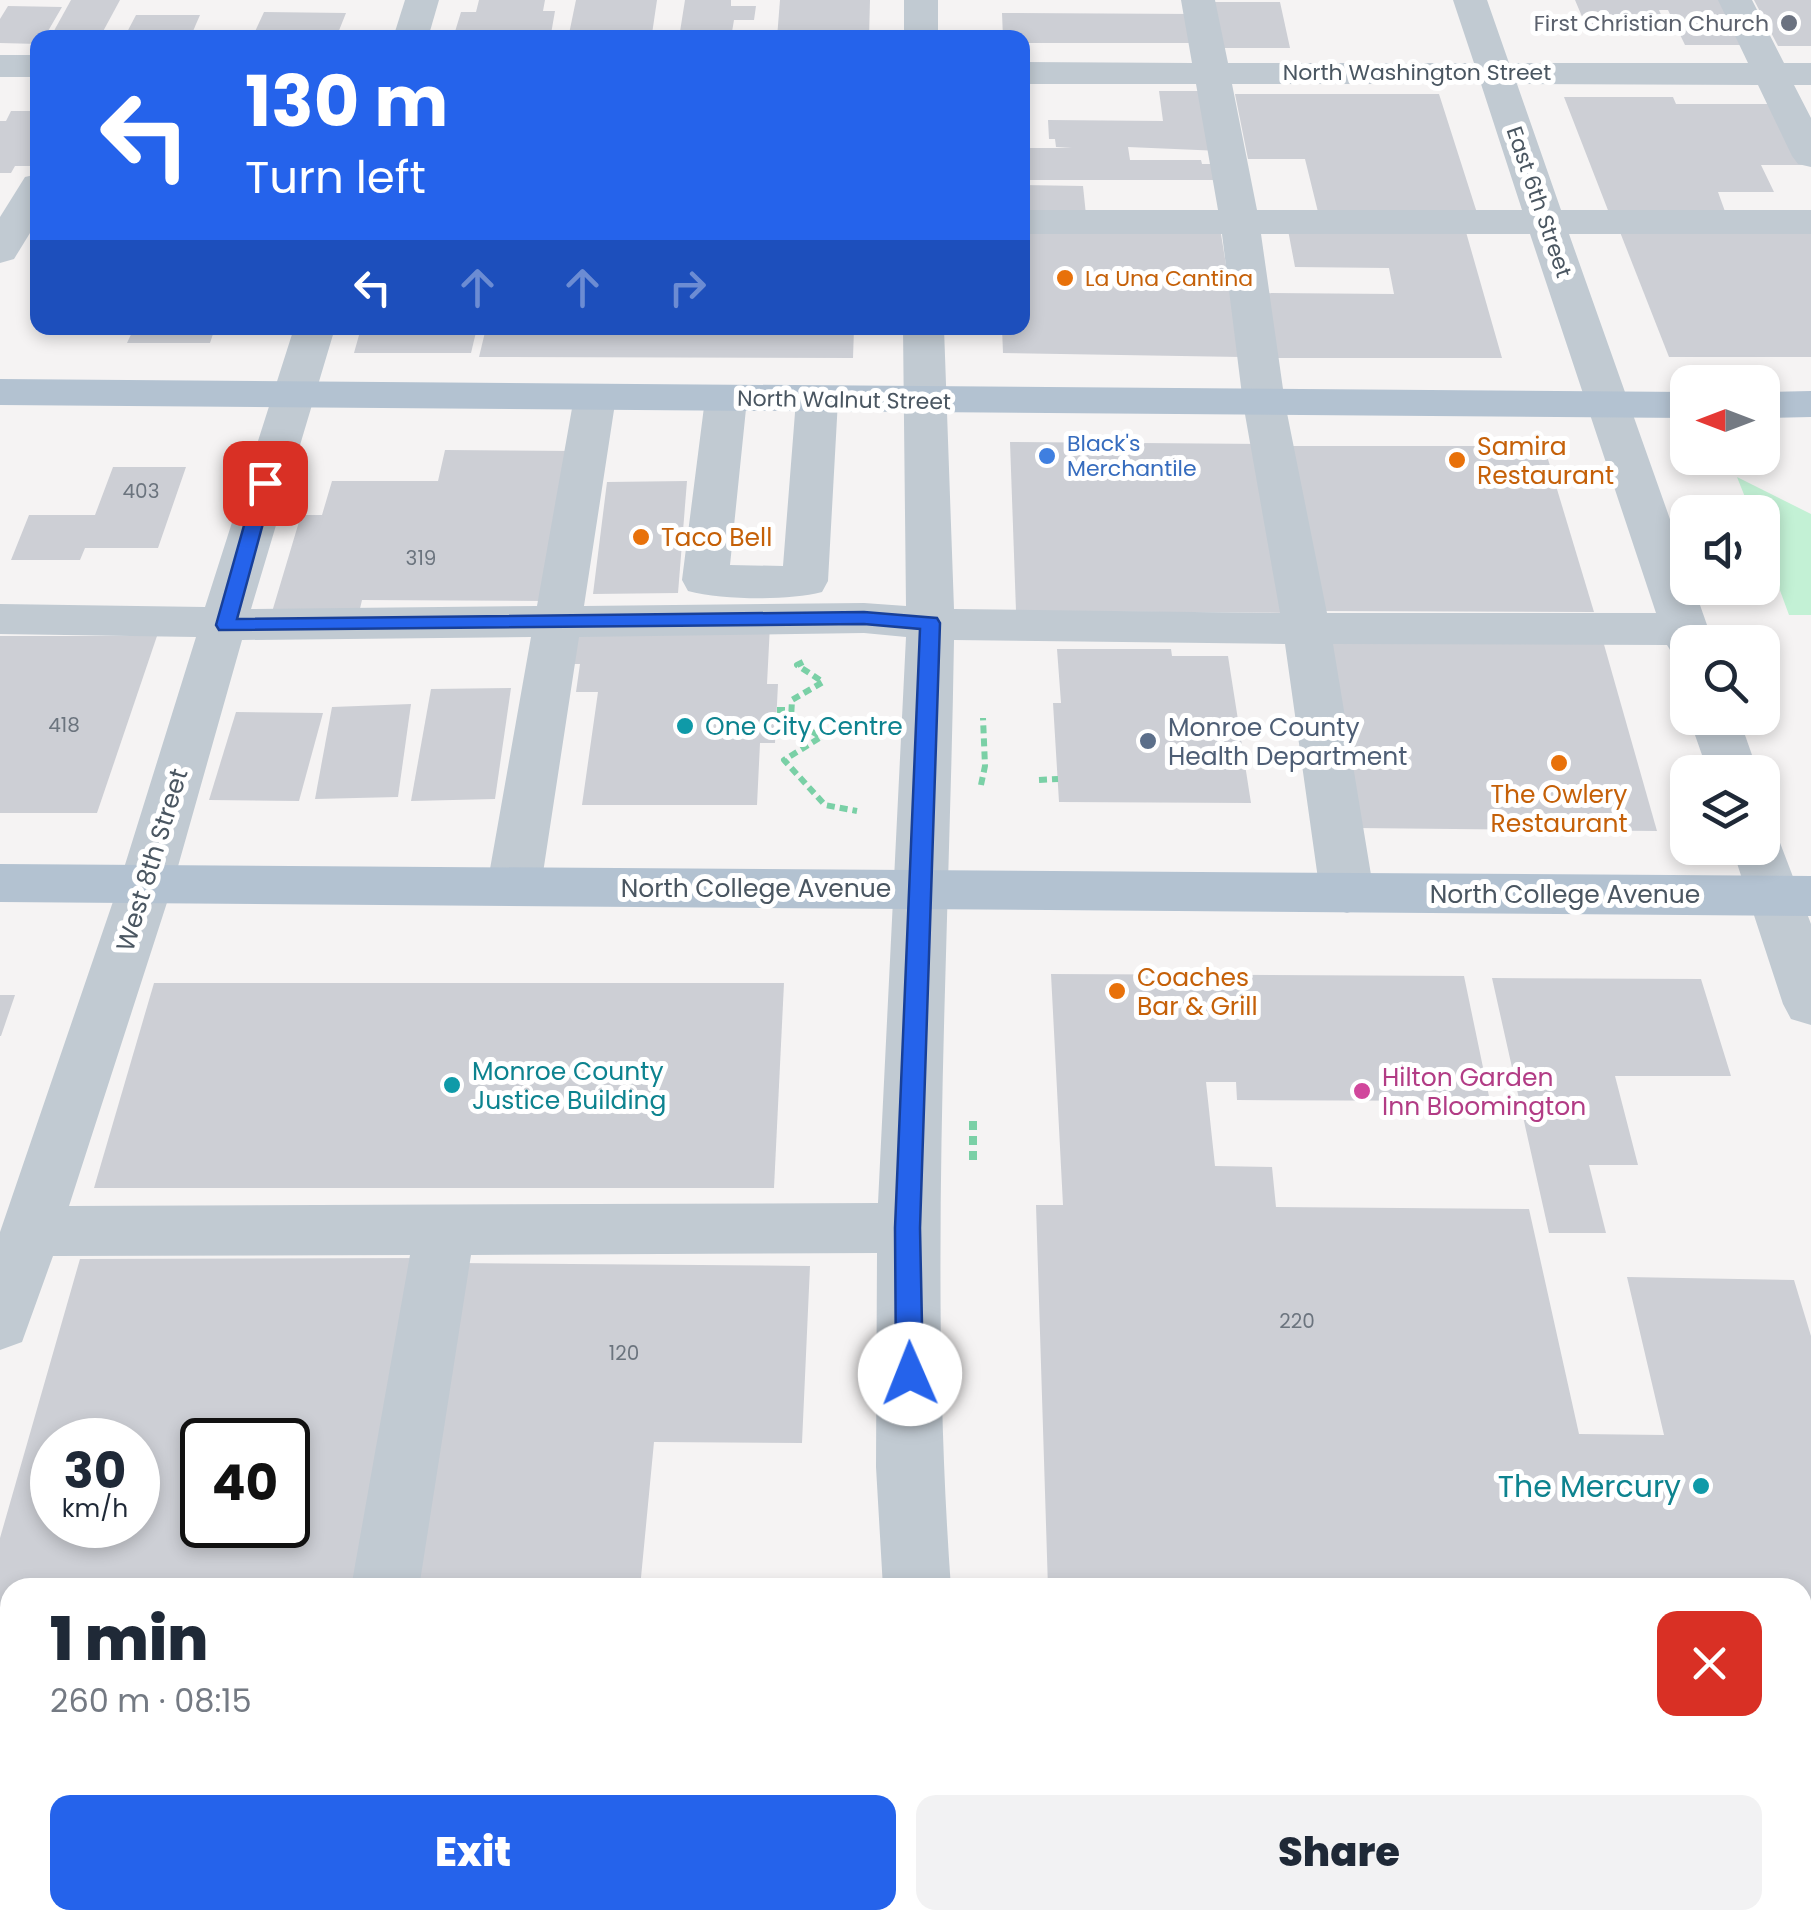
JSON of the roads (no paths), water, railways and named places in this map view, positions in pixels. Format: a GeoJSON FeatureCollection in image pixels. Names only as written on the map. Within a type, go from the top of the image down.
{"type":"FeatureCollection","features":[{"type":"Feature","properties":{"kind":"main road","name":"North Walnut Street"},"geometry":{"type":"LineString","coordinates":[[0,392],[1670,405]]}},
{"type":"Feature","properties":{"kind":"main road"},"geometry":{"type":"LineString","coordinates":[[1780,404],[1811,404]]}},
{"type":"Feature","properties":{"kind":"main road","name":"North College Avenue"},"geometry":{"type":"LineString","coordinates":[[0,883],[1347,893],[1781,880]]}},
{"type":"Feature","properties":{"kind":"street"},"geometry":{"type":"LineString","coordinates":[[413,30],[422,0]]}},
{"type":"Feature","properties":{"kind":"street"},"geometry":{"type":"LineString","coordinates":[[920,30],[921,0]]}},
{"type":"Feature","properties":{"kind":"street"},"geometry":{"type":"LineString","coordinates":[[1198,0],[1240,223],[1264,403],[1306,626],[1347,893]]}},
{"type":"Feature","properties":{"kind":"street","name":"East 6th Street"},"geometry":{"type":"LineString","coordinates":[[1470,0],[1682,625]]}},
{"type":"Feature","properties":{"kind":"street"},"geometry":{"type":"LineString","coordinates":[[1735,0],[1811,156]]}},
{"type":"Feature","properties":{"kind":"street"},"geometry":{"type":"LineString","coordinates":[[0,66],[30,66]]}},
{"type":"Feature","properties":{"kind":"street","name":"North Washington Street"},"geometry":{"type":"LineString","coordinates":[[1030,73],[1811,74]]}},
{"type":"Feature","properties":{"kind":"street"},"geometry":{"type":"LineString","coordinates":[[1030,222],[1811,222]]}},
{"type":"Feature","properties":{"kind":"street","name":"West 8th Street"},"geometry":{"type":"LineString","coordinates":[[0,1324],[146,884],[292,393],[313,335]]}},
{"type":"Feature","properties":{"kind":"street"},"geometry":{"type":"LineString","coordinates":[[916,1578],[911,1520],[908,1228],[930,623],[924,335]]}},
{"type":"Feature","properties":{"kind":"street"},"geometry":{"type":"LineString","coordinates":[[514,886],[595,397]]}},
{"type":"Feature","properties":{"kind":"street"},"geometry":{"type":"LineString","coordinates":[[726,399],[705,580],[805,581],[817,400]]}},
{"type":"Feature","properties":{"kind":"street"},"geometry":{"type":"LineString","coordinates":[[0,619],[180,619],[226,625],[864,618],[1001,628],[1306,626],[1670,636]]}},
{"type":"Feature","properties":{"kind":"street"},"geometry":{"type":"LineString","coordinates":[[1781,880],[1811,1004]]}},
{"type":"Feature","properties":{"kind":"street"},"geometry":{"type":"LineString","coordinates":[[30,1231],[908,1228]]}},
{"type":"Feature","properties":{"kind":"street"},"geometry":{"type":"LineString","coordinates":[[387,1578],[445,1229]]}},
{"type":"Feature","properties":{"kind":"place","name":"First Christian Church"},"geometry":{"type":"Point","coordinates":[1789,23]}},
{"type":"Feature","properties":{"kind":"place","name":"La Una Cantina"},"geometry":{"type":"Point","coordinates":[1065,278]}},
{"type":"Feature","properties":{"kind":"place","name":"Black's Merchantile"},"geometry":{"type":"Point","coordinates":[1047,456]}},
{"type":"Feature","properties":{"kind":"place","name":"Samira Restaurant"},"geometry":{"type":"Point","coordinates":[1457,460]}},
{"type":"Feature","properties":{"kind":"place","name":"Taco Bell"},"geometry":{"type":"Point","coordinates":[641,537]}},
{"type":"Feature","properties":{"kind":"place","name":"One City Centre"},"geometry":{"type":"Point","coordinates":[685,726]}},
{"type":"Feature","properties":{"kind":"place","name":"Monroe County Health Department"},"geometry":{"type":"Point","coordinates":[1148,741]}},
{"type":"Feature","properties":{"kind":"place","name":"The Owlery Restaurant"},"geometry":{"type":"Point","coordinates":[1559,763]}},
{"type":"Feature","properties":{"kind":"place","name":"Coaches Bar & Grill"},"geometry":{"type":"Point","coordinates":[1117,991]}},
{"type":"Feature","properties":{"kind":"place","name":"Monroe County Justice Building"},"geometry":{"type":"Point","coordinates":[452,1085]}},
{"type":"Feature","properties":{"kind":"place","name":"Hilton Garden Inn Bloomington"},"geometry":{"type":"Point","coordinates":[1362,1091]}},
{"type":"Feature","properties":{"kind":"place","name":"The Mercury"},"geometry":{"type":"Point","coordinates":[1701,1486]}}]}
